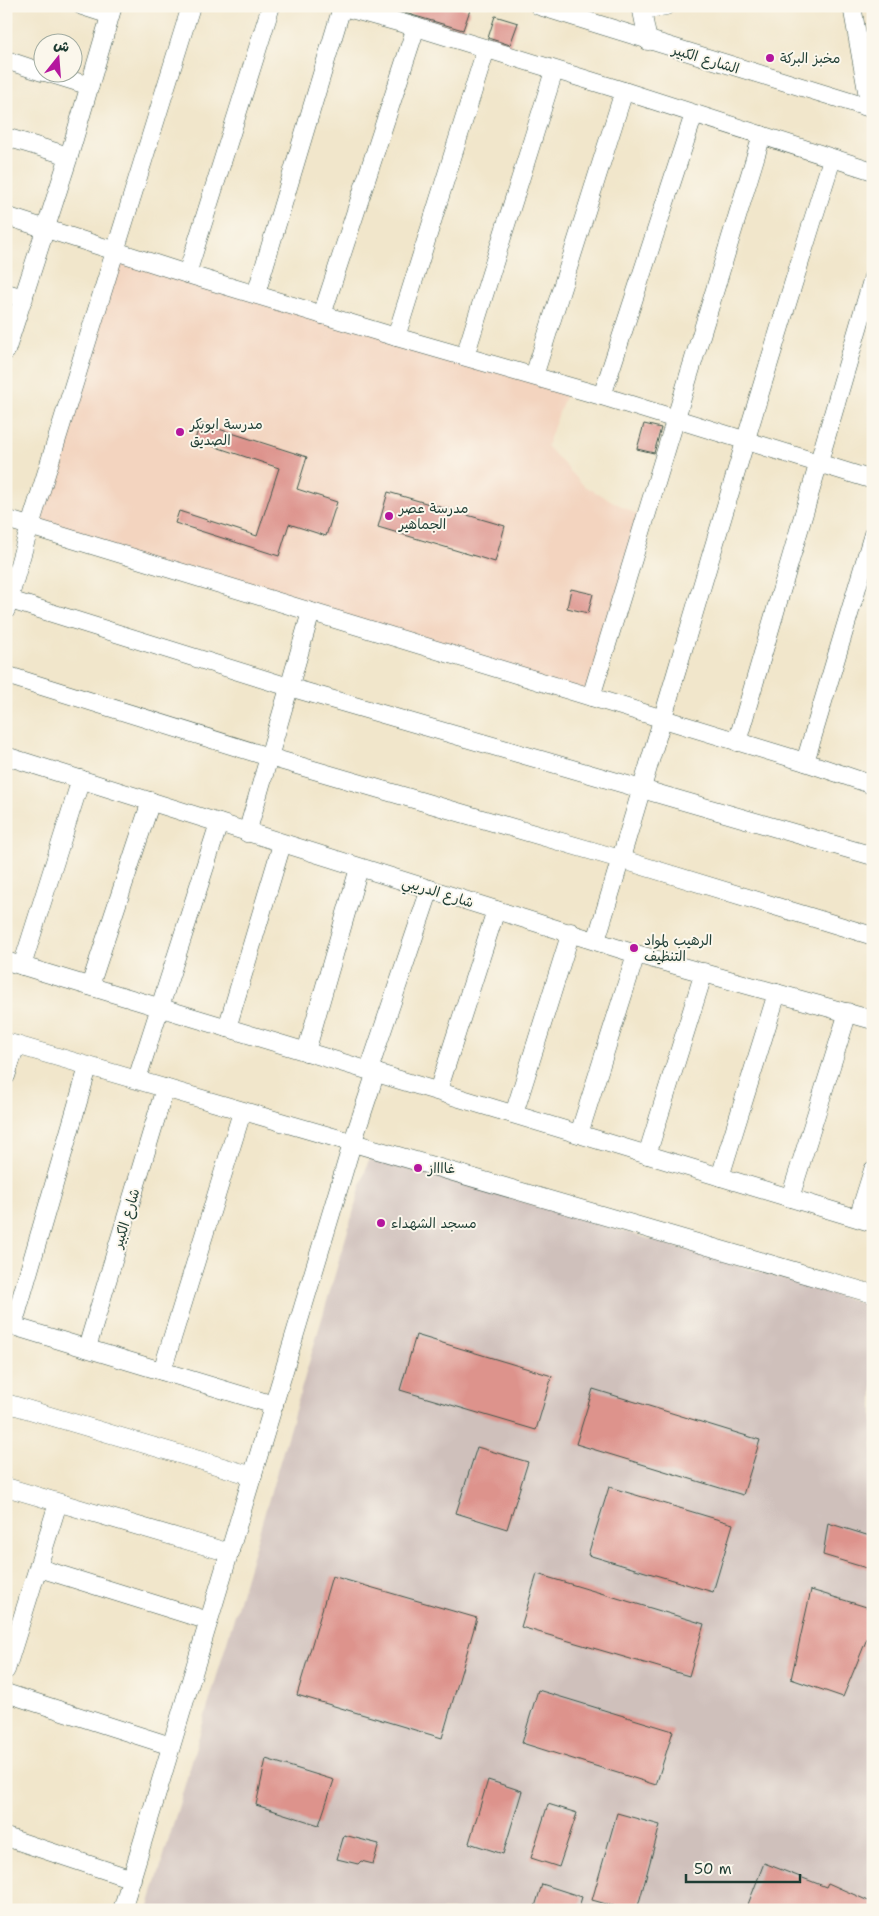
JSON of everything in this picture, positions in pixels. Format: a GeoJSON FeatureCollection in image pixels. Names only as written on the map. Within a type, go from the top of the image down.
{"type":"FeatureCollection","features":[{"type":"Feature","properties":{"kind":"street"},"geometry":{"type":"LineString","coordinates":[[6,351],[69,156],[111,10],[82,6]]}},
{"type":"Feature","properties":{"kind":"street"},"geometry":{"type":"LineString","coordinates":[[191,6],[114,251],[30,526],[8,605],[873,856]]}},
{"type":"Feature","properties":{"kind":"street"},"geometry":{"type":"LineString","coordinates":[[186,274],[271,6]]}},
{"type":"Feature","properties":{"kind":"street"},"geometry":{"type":"LineString","coordinates":[[256,294],[341,6],[624,91],[873,171]]}},
{"type":"Feature","properties":{"kind":"street","name":"الشارع الكبير"},"geometry":{"type":"LineString","coordinates":[[539,6],[871,109]]}},
{"type":"Feature","properties":{"kind":"street"},"geometry":{"type":"LineString","coordinates":[[648,41],[641,8],[666,6]]}},
{"type":"Feature","properties":{"kind":"street"},"geometry":{"type":"LineString","coordinates":[[852,6],[865,39],[871,109]]}},
{"type":"Feature","properties":{"kind":"street"},"geometry":{"type":"LineString","coordinates":[[322,315],[416,27]]}},
{"type":"Feature","properties":{"kind":"street"},"geometry":{"type":"LineString","coordinates":[[396,337],[486,49]]}},
{"type":"Feature","properties":{"kind":"street"},"geometry":{"type":"LineString","coordinates":[[6,60],[32,68]]}},
{"type":"Feature","properties":{"kind":"street"},"geometry":{"type":"LineString","coordinates":[[464,356],[554,70]]}},
{"type":"Feature","properties":{"kind":"street"},"geometry":{"type":"LineString","coordinates":[[77,82],[90,86]]}},
{"type":"Feature","properties":{"kind":"street"},"geometry":{"type":"LineString","coordinates":[[534,376],[624,91]]}},
{"type":"Feature","properties":{"kind":"street"},"geometry":{"type":"LineString","coordinates":[[602,396],[694,114]]}},
{"type":"Feature","properties":{"kind":"street"},"geometry":{"type":"LineString","coordinates":[[591,697],[762,135]]}},
{"type":"Feature","properties":{"kind":"street"},"geometry":{"type":"LineString","coordinates":[[6,137],[69,156]]}},
{"type":"Feature","properties":{"kind":"street"},"geometry":{"type":"LineString","coordinates":[[596,940],[771,352],[832,159]]}},
{"type":"Feature","properties":{"kind":"street"},"geometry":{"type":"LineString","coordinates":[[6,216],[186,274],[602,396],[745,442],[873,480]]}},
{"type":"Feature","properties":{"kind":"street"},"geometry":{"type":"LineString","coordinates":[[737,742],[873,277]]}},
{"type":"Feature","properties":{"kind":"street"},"geometry":{"type":"LineString","coordinates":[[6,293],[24,298]]}},
{"type":"Feature","properties":{"kind":"street"},"geometry":{"type":"LineString","coordinates":[[6,519],[662,720],[806,762],[873,785]]}},
{"type":"Feature","properties":{"kind":"street"},"geometry":{"type":"LineString","coordinates":[[806,762],[873,534]]}},
{"type":"Feature","properties":{"kind":"street"},"geometry":{"type":"LineString","coordinates":[[247,833],[312,612]]}},
{"type":"Feature","properties":{"kind":"street"},"geometry":{"type":"LineString","coordinates":[[6,675],[269,757],[620,859],[873,936]]}},
{"type":"Feature","properties":{"kind":"street","name":"شارع الدريبي"},"geometry":{"type":"LineString","coordinates":[[6,756],[636,954],[873,1020]]}},
{"type":"Feature","properties":{"kind":"street"},"geometry":{"type":"LineString","coordinates":[[80,779],[14,963],[865,1221],[873,1170]]}},
{"type":"Feature","properties":{"kind":"street"},"geometry":{"type":"LineString","coordinates":[[90,986],[151,801]]}},
{"type":"Feature","properties":{"kind":"street"},"geometry":{"type":"LineString","coordinates":[[137,1079],[219,823]]}},
{"type":"Feature","properties":{"kind":"street"},"geometry":{"type":"LineString","coordinates":[[228,1028],[282,844]]}},
{"type":"Feature","properties":{"kind":"street"},"geometry":{"type":"LineString","coordinates":[[306,1052],[359,868]]}},
{"type":"Feature","properties":{"kind":"street"},"geometry":{"type":"LineString","coordinates":[[122,1910],[352,1144],[372,1071],[430,889]]}},
{"type":"Feature","properties":{"kind":"street"},"geometry":{"type":"LineString","coordinates":[[438,1091],[496,910]]}},
{"type":"Feature","properties":{"kind":"street"},"geometry":{"type":"LineString","coordinates":[[514,1114],[571,932]]}},
{"type":"Feature","properties":{"kind":"street"},"geometry":{"type":"LineString","coordinates":[[579,1134],[636,954]]}},
{"type":"Feature","properties":{"kind":"street"},"geometry":{"type":"LineString","coordinates":[[647,1155],[704,972]]}},
{"type":"Feature","properties":{"kind":"street"},"geometry":{"type":"LineString","coordinates":[[720,1177],[777,993]]}},
{"type":"Feature","properties":{"kind":"street"},"geometry":{"type":"LineString","coordinates":[[790,1198],[848,1012]]}},
{"type":"Feature","properties":{"kind":"street"},"geometry":{"type":"LineString","coordinates":[[6,1076],[11,1044],[873,1294]]}},
{"type":"Feature","properties":{"kind":"street"},"geometry":{"type":"LineString","coordinates":[[88,1067],[10,1325],[274,1405]]}},
{"type":"Feature","properties":{"kind":"street","name":"شارع الكبير"},"geometry":{"type":"LineString","coordinates":[[87,1348],[165,1088]]}},
{"type":"Feature","properties":{"kind":"street"},"geometry":{"type":"LineString","coordinates":[[162,1372],[242,1112]]}},
{"type":"Feature","properties":{"kind":"street"},"geometry":{"type":"LineString","coordinates":[[6,1403],[253,1476]]}},
{"type":"Feature","properties":{"kind":"street"},"geometry":{"type":"LineString","coordinates":[[6,1487],[230,1553]]}},
{"type":"Feature","properties":{"kind":"street"},"geometry":{"type":"LineString","coordinates":[[6,1670],[12,1634],[39,1568],[58,1503]]}},
{"type":"Feature","properties":{"kind":"street"},"geometry":{"type":"LineString","coordinates":[[39,1568],[209,1621]]}},
{"type":"Feature","properties":{"kind":"street"},"geometry":{"type":"LineString","coordinates":[[6,1693],[171,1746]]}},
{"type":"Feature","properties":{"kind":"street"},"geometry":{"type":"LineString","coordinates":[[6,1837],[132,1880]]}},
{"type":"Feature","properties":{"kind":"shaded area"},"geometry":{"type":"Polygon","coordinates":[[[114,252],[568,388],[547,446],[584,486],[642,517],[590,696],[30,526],[114,252]]]}},
{"type":"Feature","properties":{"kind":"shaded area"},"geometry":{"type":"Polygon","coordinates":[[[370,1155],[873,1306],[873,1910],[148,1910],[370,1155]]]}},
{"type":"Feature","properties":{"kind":"building"},"geometry":{"type":"Polygon","coordinates":[[[381,6],[458,6],[470,10],[463,30],[381,6]]]}},
{"type":"Feature","properties":{"kind":"building"},"geometry":{"type":"Polygon","coordinates":[[[495,16],[518,23],[510,45],[488,38],[495,16]]]}},
{"type":"Feature","properties":{"kind":"building"},"geometry":{"type":"Polygon","coordinates":[[[200,423],[307,457],[297,489],[337,502],[326,536],[289,524],[279,556],[175,523],[179,511],[257,536],[279,468],[195,440],[200,423]]]}},
{"type":"Feature","properties":{"kind":"building"},"geometry":{"type":"Polygon","coordinates":[[[644,424],[661,428],[654,453],[637,449],[644,424]]]}},
{"type":"Feature","properties":{"kind":"building"},"geometry":{"type":"Polygon","coordinates":[[[388,492],[505,526],[495,562],[378,527],[388,492]]]}},
{"type":"Feature","properties":{"kind":"building"},"geometry":{"type":"Polygon","coordinates":[[[571,589],[593,594],[588,613],[567,608],[571,589]]]}},
{"type":"Feature","properties":{"kind":"building"},"geometry":{"type":"Polygon","coordinates":[[[416,1335],[552,1376],[536,1430],[400,1390],[416,1335]]]}},
{"type":"Feature","properties":{"kind":"building"},"geometry":{"type":"Polygon","coordinates":[[[593,1389],[760,1440],[743,1495],[576,1444],[593,1389]]]}},
{"type":"Feature","properties":{"kind":"building"},"geometry":{"type":"Polygon","coordinates":[[[477,1447],[528,1462],[507,1529],[456,1513],[477,1447]]]}},
{"type":"Feature","properties":{"kind":"building"},"geometry":{"type":"Polygon","coordinates":[[[609,1487],[733,1524],[713,1592],[588,1555],[609,1487]]]}},
{"type":"Feature","properties":{"kind":"building"},"geometry":{"type":"Polygon","coordinates":[[[828,1523],[873,1537],[873,1570],[823,1555],[828,1523]]]}},
{"type":"Feature","properties":{"kind":"building"},"geometry":{"type":"Polygon","coordinates":[[[537,1574],[704,1624],[689,1676],[521,1627],[537,1574]]]}},
{"type":"Feature","properties":{"kind":"building"},"geometry":{"type":"Polygon","coordinates":[[[332,1576],[477,1618],[442,1738],[297,1695],[332,1576]]]}},
{"type":"Feature","properties":{"kind":"building"},"geometry":{"type":"Polygon","coordinates":[[[811,1590],[873,1609],[873,1624],[843,1697],[791,1679],[811,1590]]]}},
{"type":"Feature","properties":{"kind":"building"},"geometry":{"type":"Polygon","coordinates":[[[538,1690],[673,1731],[656,1785],[522,1743],[538,1690]]]}},
{"type":"Feature","properties":{"kind":"building"},"geometry":{"type":"Polygon","coordinates":[[[266,1759],[334,1780],[319,1825],[256,1805],[266,1759]]]}},
{"type":"Feature","properties":{"kind":"building"},"geometry":{"type":"Polygon","coordinates":[[[488,1780],[522,1791],[503,1854],[469,1843],[488,1780]]]}},
{"type":"Feature","properties":{"kind":"building"},"geometry":{"type":"Polygon","coordinates":[[[548,1804],[577,1813],[559,1867],[531,1858],[548,1804]]]}},
{"type":"Feature","properties":{"kind":"building"},"geometry":{"type":"Polygon","coordinates":[[[617,1813],[660,1825],[637,1910],[628,1910],[592,1900],[617,1813]]]}},
{"type":"Feature","properties":{"kind":"building"},"geometry":{"type":"Polygon","coordinates":[[[344,1835],[379,1844],[373,1864],[361,1861],[358,1864],[337,1859],[344,1835]]]}},
{"type":"Feature","properties":{"kind":"building"},"geometry":{"type":"Polygon","coordinates":[[[764,1863],[826,1887],[828,1883],[873,1903],[873,1910],[754,1910],[747,1907],[764,1863]]]}},
{"type":"Feature","properties":{"kind":"building"},"geometry":{"type":"Polygon","coordinates":[[[542,1884],[582,1897],[578,1910],[534,1910],[542,1884]]]}},
{"type":"Feature","properties":{"kind":"place","name":"مخبز البركة"},"geometry":{"type":"Point","coordinates":[770,58]}},
{"type":"Feature","properties":{"kind":"place","name":"مدرسة ابوبكر الصديق"},"geometry":{"type":"Point","coordinates":[180,432]}},
{"type":"Feature","properties":{"kind":"place","name":"مدرسة عصر الجماهير"},"geometry":{"type":"Point","coordinates":[389,516]}},
{"type":"Feature","properties":{"kind":"place","name":"الرهيب لمواد التنظيف"},"geometry":{"type":"Point","coordinates":[634,948]}},
{"type":"Feature","properties":{"kind":"place","name":"غااااز"},"geometry":{"type":"Point","coordinates":[418,1168]}},
{"type":"Feature","properties":{"kind":"place","name":"مسجد الشهداء"},"geometry":{"type":"Point","coordinates":[381,1223]}}]}
